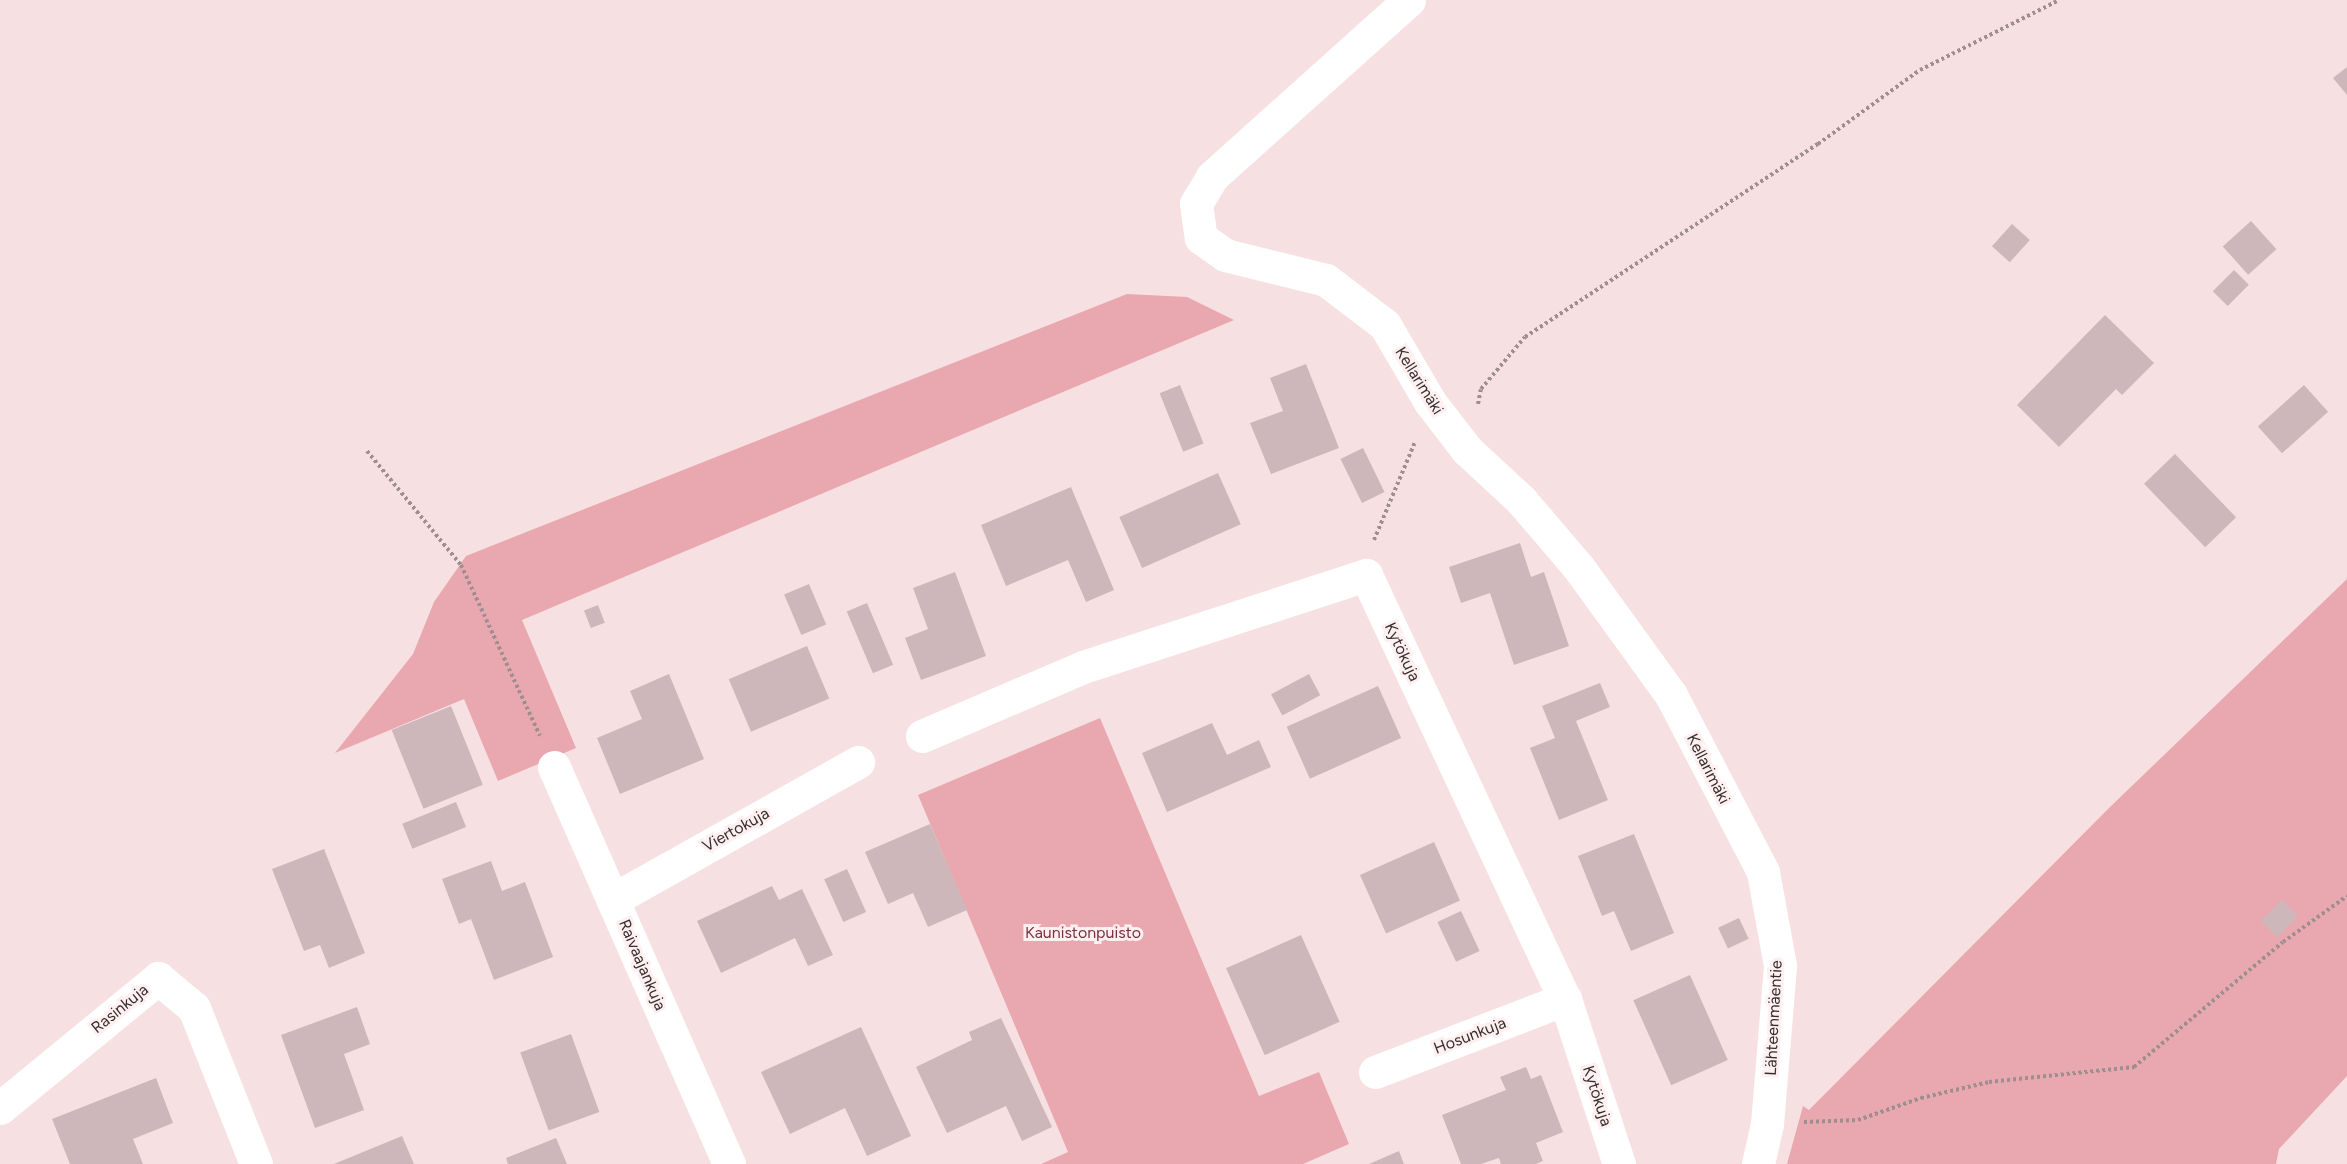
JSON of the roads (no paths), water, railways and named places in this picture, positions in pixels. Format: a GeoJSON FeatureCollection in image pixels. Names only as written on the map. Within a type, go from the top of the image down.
{"type":"FeatureCollection","features":[{"type":"Feature","properties":{"kind":"street","name":"Kellarimäki"},"geometry":{"type":"LineString","coordinates":[[1408,0],[1212,177],[1196,204],[1201,238],[1226,255],[1326,280],[1384,325],[1430,402],[1467,450],[1521,500],[1579,568],[1671,695],[1763,872]]}},
{"type":"Feature","properties":{"kind":"street","name":"Kytökuja"},"geometry":{"type":"LineString","coordinates":[[921,736],[1083,668],[1366,575],[1565,999],[1619,1164]]}},
{"type":"Feature","properties":{"kind":"street","name":"Viertokuja"},"geometry":{"type":"LineString","coordinates":[[614,899],[858,762]]}},
{"type":"Feature","properties":{"kind":"street","name":"Raivaajankuja"},"geometry":{"type":"LineString","coordinates":[[554,767],[729,1164]]}},
{"type":"Feature","properties":{"kind":"street","name":"Lähteenmäentie"},"geometry":{"type":"LineString","coordinates":[[1758,1164],[1767,1124],[1780,966],[1763,872]]}},
{"type":"Feature","properties":{"kind":"street","name":"Rasinkuja"},"geometry":{"type":"LineString","coordinates":[[0,1108],[158,978],[194,1008],[256,1164]]}},
{"type":"Feature","properties":{"kind":"street","name":"Hosunkuja"},"geometry":{"type":"LineString","coordinates":[[1375,1072],[1565,999]]}},
{"type":"Feature","properties":{"kind":"park label","name":"Kaunistonpuisto"},"geometry":{"type":"Point","coordinates":[1083,933]}}]}
